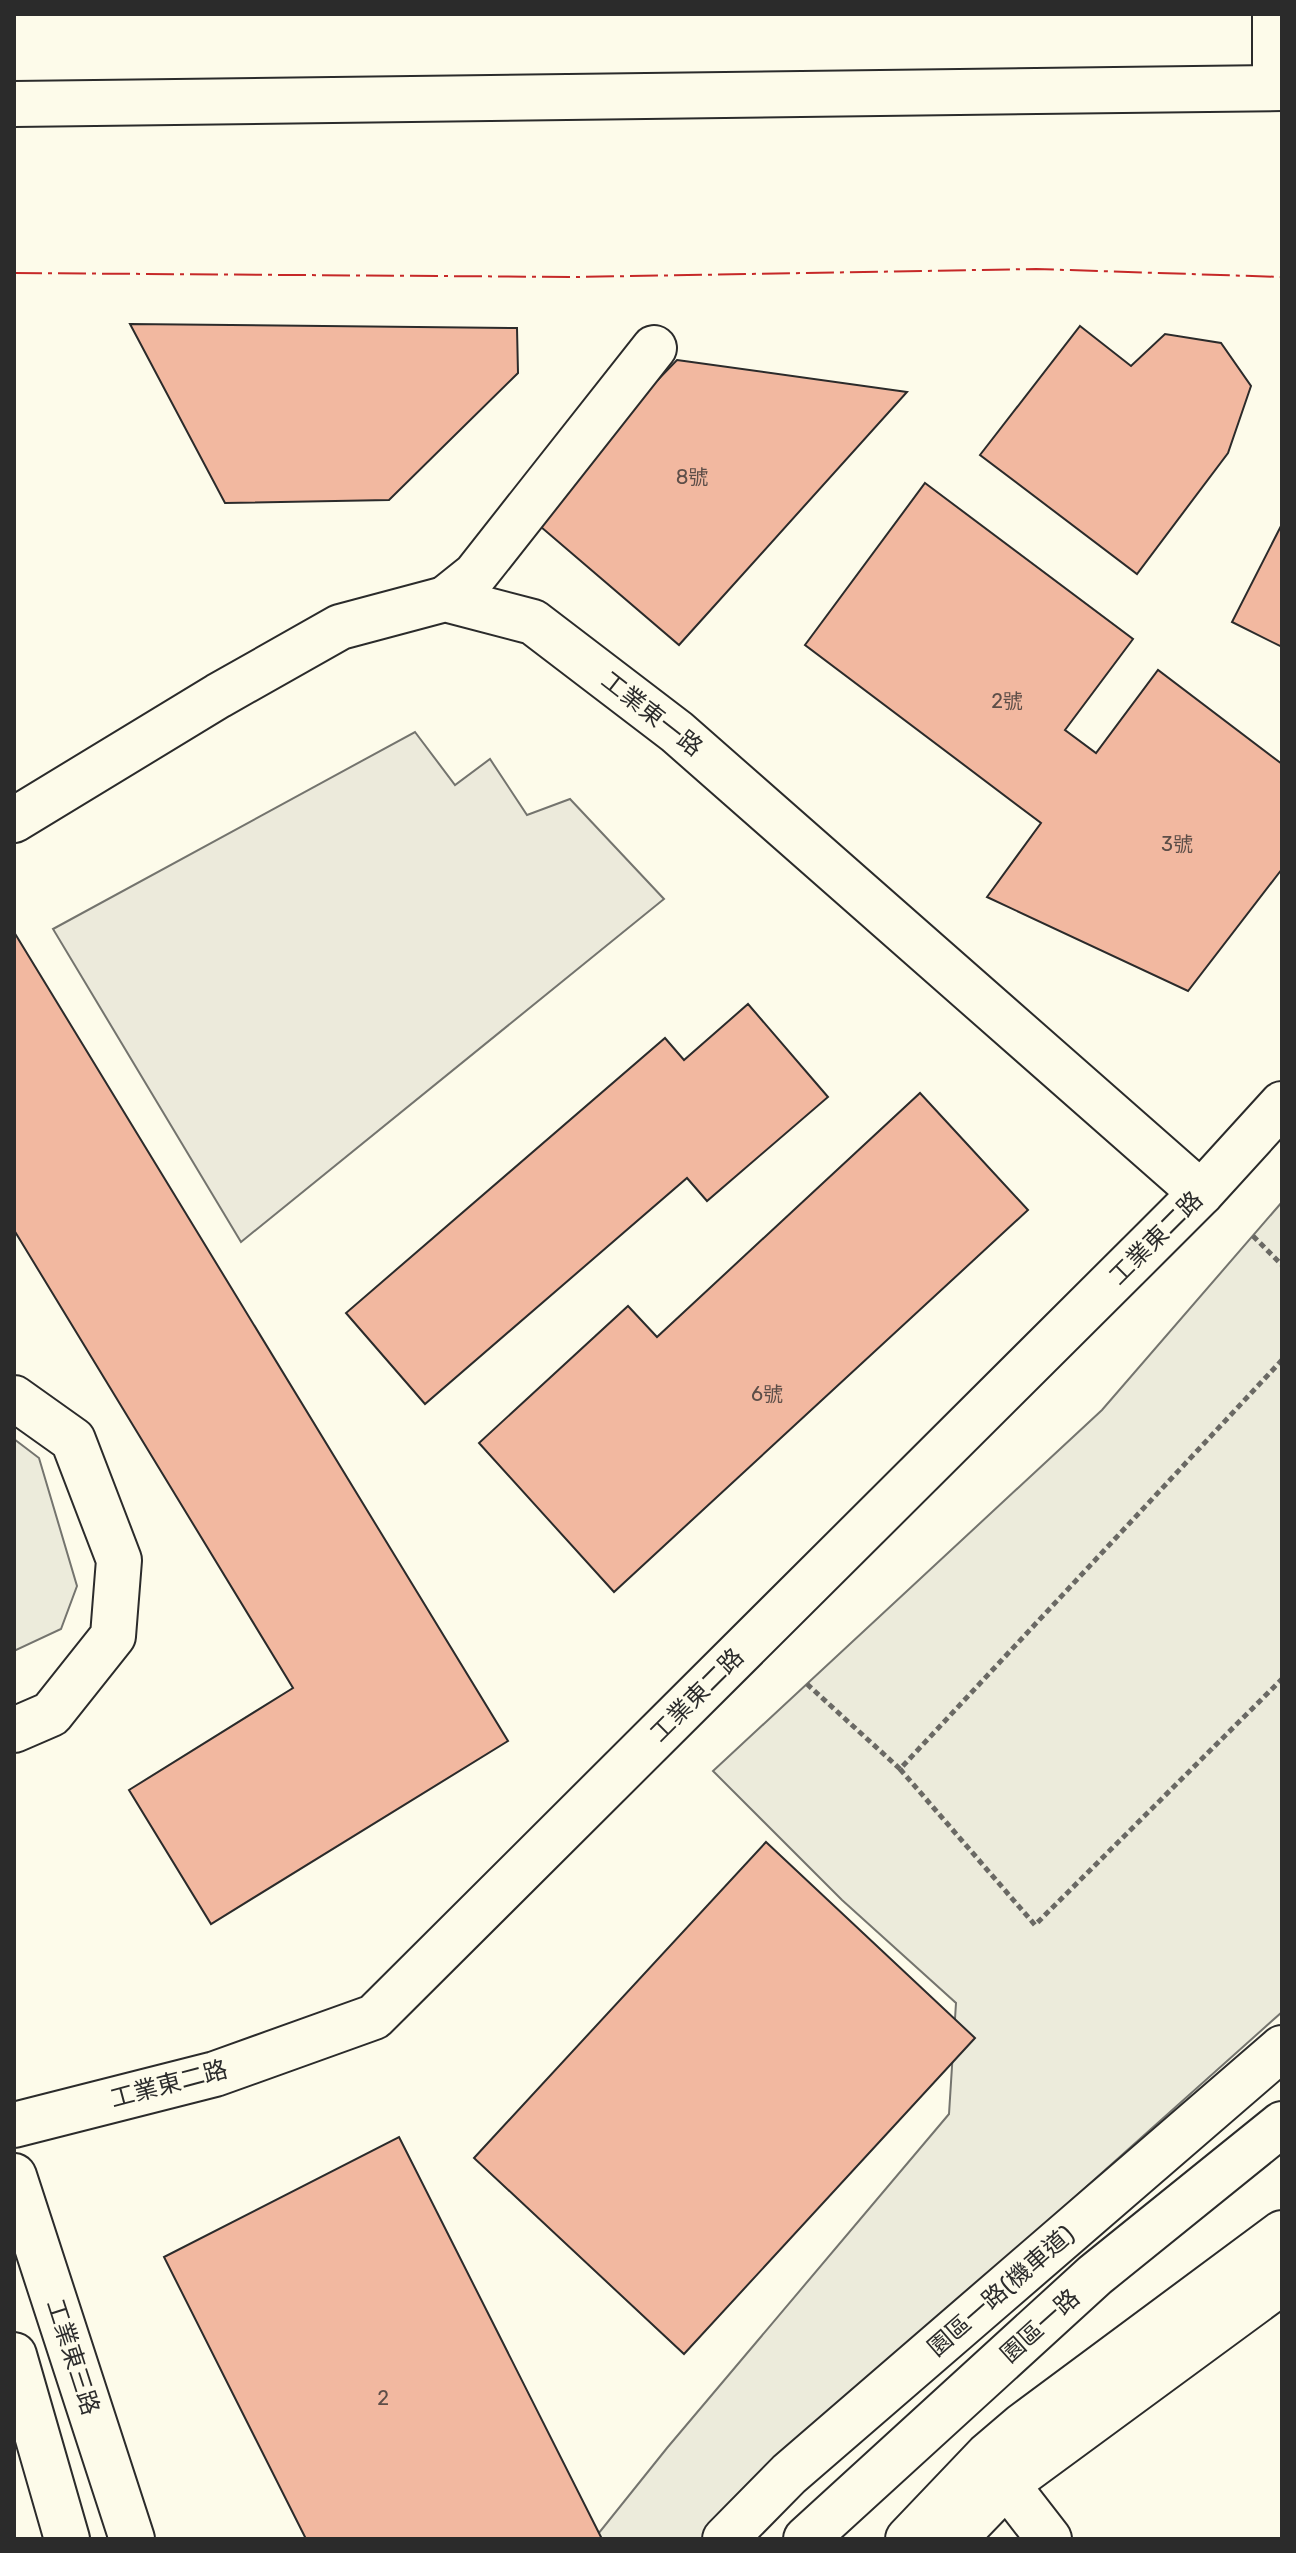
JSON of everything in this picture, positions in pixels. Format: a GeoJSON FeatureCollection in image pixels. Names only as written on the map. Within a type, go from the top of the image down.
{"type":"FeatureCollection","features":[{"type":"Feature","properties":{"kind":"main road"},"geometry":{"type":"LineString","coordinates":[[14,104],[1278,88],[1275,14]]}},
{"type":"Feature","properties":{"kind":"main road"},"geometry":{"type":"LineString","coordinates":[[445,599],[475,575],[654,348]]}},
{"type":"Feature","properties":{"kind":"main road","name":"工業東一路"},"geometry":{"type":"LineString","coordinates":[[14,820],[218,696],[340,627],[445,599],[533,622],[677,732],[1201,1193]]}},
{"type":"Feature","properties":{"kind":"main road","name":"工業東二路"},"geometry":{"type":"LineString","coordinates":[[14,2125],[215,2074],[374,2017],[1201,1193],[1282,1104]]}},
{"type":"Feature","properties":{"kind":"main road"},"geometry":{"type":"LineString","coordinates":[[14,1398],[73,1440],[119,1560],[113,1636],[51,1714],[14,1730]]}},
{"type":"Feature","properties":{"kind":"main road","name":"園區一路(機車道)"},"geometry":{"type":"LineString","coordinates":[[725,2539],[789,2474],[1282,2048]]}},
{"type":"Feature","properties":{"kind":"main road","name":"園區一路"},"geometry":{"type":"LineString","coordinates":[[806,2539],[1095,2275],[1282,2124]]}},
{"type":"Feature","properties":{"kind":"main road","name":"工業東三路"},"geometry":{"type":"LineString","coordinates":[[14,2176],[132,2539]]}},
{"type":"Feature","properties":{"kind":"main road"},"geometry":{"type":"LineString","coordinates":[[908,2539],[988,2455],[1022,2426],[1282,2233]]}},
{"type":"Feature","properties":{"kind":"main road"},"geometry":{"type":"LineString","coordinates":[[954,2539],[1007,2484],[1282,2282]]}},
{"type":"Feature","properties":{"kind":"main road"},"geometry":{"type":"LineString","coordinates":[[14,2355],[67,2539]]}},
{"type":"Feature","properties":{"kind":"main road"},"geometry":{"type":"LineString","coordinates":[[1018,2499],[1049,2539]]}},
{"type":"Feature","properties":{"kind":"path"},"geometry":{"type":"LineString","coordinates":[[1253,1236],[1282,1265]]}},
{"type":"Feature","properties":{"kind":"path"},"geometry":{"type":"LineString","coordinates":[[900,1769],[1282,1360]]}},
{"type":"Feature","properties":{"kind":"path"},"geometry":{"type":"LineString","coordinates":[[807,1684],[900,1769],[1035,1925],[1282,1679]]}},
{"type":"Feature","properties":{"kind":"shaded area"},"geometry":{"type":"Polygon","coordinates":[[[415,732],[455,785],[490,759],[527,815],[570,799],[664,899],[241,1242],[53,929],[415,732]]]}},
{"type":"Feature","properties":{"kind":"shaded area"},"geometry":{"type":"Polygon","coordinates":[[[1282,1202],[1282,2012],[778,2462],[704,2539],[594,2539],[949,2114],[956,2003],[842,1900],[713,1771],[1102,1410],[1282,1202]]]}},
{"type":"Feature","properties":{"kind":"shaded area"},"geometry":{"type":"Polygon","coordinates":[[[14,1439],[39,1458],[77,1586],[61,1629],[14,1651],[14,1439]]]}},
{"type":"Feature","properties":{"kind":"building"},"geometry":{"type":"Polygon","coordinates":[[[130,324],[517,328],[518,373],[389,500],[225,503],[130,324]]]}},
{"type":"Feature","properties":{"kind":"building"},"geometry":{"type":"Polygon","coordinates":[[[1080,326],[1131,366],[1165,334],[1221,343],[1251,386],[1228,453],[1137,574],[980,455],[1080,326]]]}},
{"type":"Feature","properties":{"kind":"building"},"geometry":{"type":"Polygon","coordinates":[[[677,360],[907,392],[679,645],[527,515],[677,360]]]}},
{"type":"Feature","properties":{"kind":"building"},"geometry":{"type":"Polygon","coordinates":[[[925,483],[1133,639],[1065,730],[1096,753],[1158,670],[1282,764],[1282,869],[1188,991],[987,897],[1041,823],[805,645],[925,483]]]}},
{"type":"Feature","properties":{"kind":"building"},"geometry":{"type":"Polygon","coordinates":[[[1282,524],[1282,647],[1232,622],[1282,524]]]}},
{"type":"Feature","properties":{"kind":"building"},"geometry":{"type":"Polygon","coordinates":[[[14,932],[508,1741],[211,1924],[129,1790],[293,1688],[14,1230],[14,932]]]}},
{"type":"Feature","properties":{"kind":"building"},"geometry":{"type":"Polygon","coordinates":[[[748,1004],[828,1097],[707,1201],[687,1178],[425,1404],[346,1313],[665,1038],[684,1060],[748,1004]]]}},
{"type":"Feature","properties":{"kind":"building"},"geometry":{"type":"Polygon","coordinates":[[[920,1093],[1028,1210],[614,1592],[479,1443],[628,1306],[657,1337],[920,1093]]]}},
{"type":"Feature","properties":{"kind":"building"},"geometry":{"type":"Polygon","coordinates":[[[766,1842],[975,2038],[684,2354],[474,2158],[766,1842]]]}},
{"type":"Feature","properties":{"kind":"building"},"geometry":{"type":"Polygon","coordinates":[[[399,2137],[602,2539],[306,2539],[164,2257],[399,2137]]]}},
{"type":"Feature","properties":{"kind":"power"},"geometry":{"type":"LineString","coordinates":[[14,273],[576,277],[1036,269],[1282,277]]}}]}
